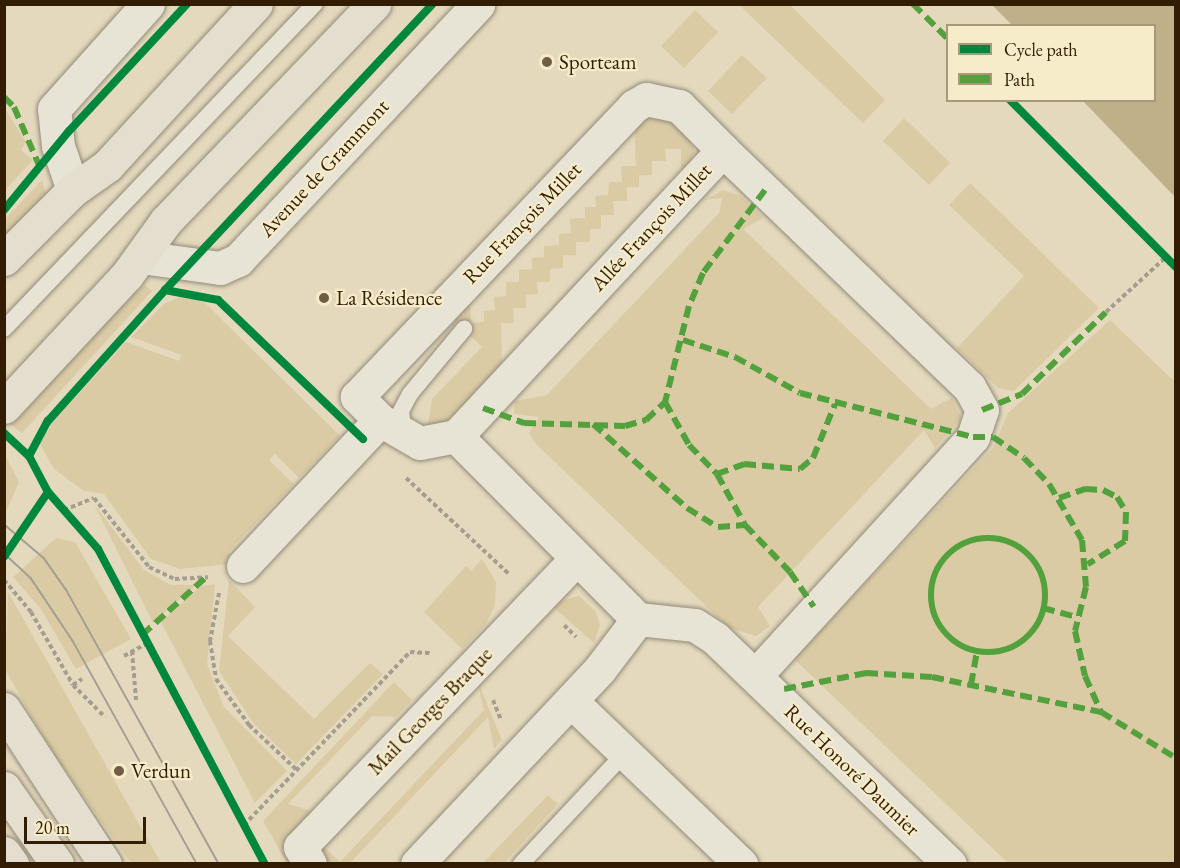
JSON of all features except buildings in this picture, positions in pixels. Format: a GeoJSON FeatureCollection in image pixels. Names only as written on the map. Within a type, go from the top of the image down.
{"type":"FeatureCollection","features":[{"type":"Feature","properties":{"kind":"main road"},"geometry":{"type":"LineString","coordinates":[[4,259],[73,190],[107,166],[256,4]]}},
{"type":"Feature","properties":{"kind":"main road"},"geometry":{"type":"LineString","coordinates":[[4,407],[141,257],[166,221],[374,4]]}},
{"type":"Feature","properties":{"kind":"main road"},"geometry":{"type":"LineString","coordinates":[[4,709],[105,864]]}},
{"type":"Feature","properties":{"kind":"main road"},"geometry":{"type":"LineString","coordinates":[[4,788],[57,864]]}},
{"type":"Feature","properties":{"kind":"main road"},"geometry":{"type":"LineString","coordinates":[[4,853],[12,864]]}},
{"type":"Feature","properties":{"kind":"street"},"geometry":{"type":"LineString","coordinates":[[73,190],[58,146],[54,109],[148,4]]}},
{"type":"Feature","properties":{"kind":"street","name":"Avenue de Grammont"},"geometry":{"type":"LineString","coordinates":[[141,257],[220,268],[238,260],[478,4]]}},
{"type":"Feature","properties":{"kind":"street","name":"Rue François Millet"},"geometry":{"type":"LineString","coordinates":[[383,432],[357,397],[634,106],[646,99],[679,105],[723,150]]}},
{"type":"Feature","properties":{"kind":"street","name":"Allée François Millet"},"geometry":{"type":"LineString","coordinates":[[456,436],[723,150],[969,387],[982,410],[973,437],[754,676]]}},
{"type":"Feature","properties":{"kind":"street"},"geometry":{"type":"LineString","coordinates":[[233,569],[383,432],[428,443],[456,436],[574,561],[638,619],[695,625],[754,676]]}},
{"type":"Feature","properties":{"kind":"street","name":"Mail Georges Braque"},"geometry":{"type":"LineString","coordinates":[[310,864],[300,847],[574,561]]}},
{"type":"Feature","properties":{"kind":"street"},"geometry":{"type":"LineString","coordinates":[[417,864],[571,701],[638,619]]}},
{"type":"Feature","properties":{"kind":"street","name":"Rue Honoré Daumier"},"geometry":{"type":"LineString","coordinates":[[754,676],[950,864]]}},
{"type":"Feature","properties":{"kind":"street"},"geometry":{"type":"LineString","coordinates":[[571,701],[741,864]]}},
{"type":"Feature","properties":{"kind":"lane"},"geometry":{"type":"LineString","coordinates":[[4,329],[315,4]]}},
{"type":"Feature","properties":{"kind":"lane"},"geometry":{"type":"LineString","coordinates":[[383,432],[401,411],[410,394],[464,329]]}},
{"type":"Feature","properties":{"kind":"lane"},"geometry":{"type":"LineString","coordinates":[[521,864],[625,753]]}},
{"type":"Feature","properties":{"kind":"path"},"geometry":{"type":"LineString","coordinates":[[1106,312],[1166,257]]}},
{"type":"Feature","properties":{"kind":"path"},"geometry":{"type":"LineString","coordinates":[[383,432],[520,584]]}},
{"type":"Feature","properties":{"kind":"path"},"geometry":{"type":"LineString","coordinates":[[64,510],[86,500],[99,501],[145,563],[174,579],[233,569],[210,641],[216,679],[249,725],[297,770]]}},
{"type":"Feature","properties":{"kind":"path"},"geometry":{"type":"LineString","coordinates":[[4,579],[31,612],[72,685],[105,717]]}},
{"type":"Feature","properties":{"kind":"path"},"geometry":{"type":"LineString","coordinates":[[556,618],[585,646]]}},
{"type":"Feature","properties":{"kind":"path"},"geometry":{"type":"LineString","coordinates":[[124,657],[146,644]]}},
{"type":"Feature","properties":{"kind":"path"},"geometry":{"type":"LineString","coordinates":[[132,651],[136,700]]}},
{"type":"Feature","properties":{"kind":"path"},"geometry":{"type":"LineString","coordinates":[[244,825],[410,652],[440,654]]}},
{"type":"Feature","properties":{"kind":"path"},"geometry":{"type":"LineString","coordinates":[[72,685],[82,679]]}},
{"type":"Feature","properties":{"kind":"path"},"geometry":{"type":"LineString","coordinates":[[488,688],[503,726]]}},
{"type":"Feature","properties":{"kind":"shaded area"},"geometry":{"type":"Polygon","coordinates":[[[739,5],[790,5],[885,100],[863,123],[739,5]]]}},
{"type":"Feature","properties":{"kind":"shaded area"},"geometry":{"type":"Polygon","coordinates":[[[992,5],[1175,5],[1175,197],[1084,102],[1156,102],[1156,24],[1011,24],[992,5]]]}},
{"type":"Feature","properties":{"kind":"shaded area"},"geometry":{"type":"Polygon","coordinates":[[[695,10],[718,32],[684,68],[661,46],[695,10]]]}},
{"type":"Feature","properties":{"kind":"shaded area"},"geometry":{"type":"Polygon","coordinates":[[[742,55],[767,78],[732,114],[708,91],[742,55]]]}},
{"type":"Feature","properties":{"kind":"shaded area"},"geometry":{"type":"Polygon","coordinates":[[[5,109],[26,142],[21,150],[33,160],[5,190],[5,109]]]}},
{"type":"Feature","properties":{"kind":"shaded area"},"geometry":{"type":"Polygon","coordinates":[[[663,112],[689,137],[695,152],[681,178],[681,149],[665,149],[666,161],[652,161],[652,175],[639,175],[639,187],[627,187],[627,201],[613,201],[614,215],[601,215],[601,229],[590,229],[590,242],[576,242],[576,255],[563,255],[563,268],[550,269],[550,282],[537,282],[538,294],[526,295],[526,308],[513,308],[514,323],[501,323],[502,365],[445,424],[428,425],[432,399],[482,347],[451,316],[470,295],[471,323],[484,322],[484,311],[495,310],[494,297],[506,296],[506,282],[519,282],[519,270],[532,269],[532,258],[544,257],[544,246],[559,245],[559,234],[571,233],[570,219],[585,218],[585,207],[596,207],[595,196],[608,195],[609,182],[622,182],[621,166],[636,166],[634,123],[663,112]]]}},
{"type":"Feature","properties":{"kind":"shaded area"},"geometry":{"type":"Polygon","coordinates":[[[904,118],[950,163],[929,185],[883,141],[904,118]]]}},
{"type":"Feature","properties":{"kind":"shaded area"},"geometry":{"type":"Polygon","coordinates":[[[42,180],[47,197],[5,244],[5,219],[42,180]]]}},
{"type":"Feature","properties":{"kind":"shaded area"},"geometry":{"type":"Polygon","coordinates":[[[970,183],[1099,308],[1014,391],[998,388],[957,348],[1024,276],[949,205],[970,183]]]}},
{"type":"Feature","properties":{"kind":"shaded area"},"geometry":{"type":"Polygon","coordinates":[[[723,190],[741,196],[763,218],[743,229],[931,409],[952,398],[961,418],[935,448],[924,430],[758,607],[770,626],[756,636],[729,628],[535,443],[529,433],[539,417],[514,414],[515,401],[547,395],[719,213],[722,198],[705,200],[723,190]]]}},
{"type":"Feature","properties":{"kind":"shaded area"},"geometry":{"type":"Polygon","coordinates":[[[145,285],[152,291],[22,433],[14,427],[8,421],[134,289],[138,292],[145,285]]]}},
{"type":"Feature","properties":{"kind":"shaded area"},"geometry":{"type":"Polygon","coordinates":[[[185,295],[205,303],[340,436],[299,478],[275,454],[269,460],[294,484],[228,552],[239,563],[180,569],[151,559],[104,494],[84,491],[54,469],[40,444],[50,425],[126,342],[179,361],[181,355],[131,337],[165,303],[185,295]]]}},
{"type":"Feature","properties":{"kind":"shaded area"},"geometry":{"type":"Polygon","coordinates":[[[1110,320],[1175,382],[1175,863],[1008,863],[794,659],[993,448],[1008,413],[1110,320]]]}},
{"type":"Feature","properties":{"kind":"shaded area"},"geometry":{"type":"Polygon","coordinates":[[[5,455],[19,482],[5,514],[5,455]]]}},
{"type":"Feature","properties":{"kind":"shaded area"},"geometry":{"type":"Polygon","coordinates":[[[94,504],[144,570],[171,585],[196,585],[153,623],[94,504]]]}},
{"type":"Feature","properties":{"kind":"shaded area"},"geometry":{"type":"Polygon","coordinates":[[[56,538],[75,542],[131,639],[76,669],[41,609],[13,577],[56,538]]]}},
{"type":"Feature","properties":{"kind":"shaded area"},"geometry":{"type":"Polygon","coordinates":[[[482,559],[496,582],[495,605],[486,624],[462,649],[424,612],[466,566],[471,571],[482,559]]]}},
{"type":"Feature","properties":{"kind":"shaded area"},"geometry":{"type":"Polygon","coordinates":[[[229,580],[255,607],[228,636],[314,719],[370,663],[383,674],[296,764],[254,724],[219,671],[229,580]]]}},
{"type":"Feature","properties":{"kind":"shaded area"},"geometry":{"type":"Polygon","coordinates":[[[215,584],[207,664],[224,707],[287,771],[255,803],[161,622],[201,586],[215,584]]]}},
{"type":"Feature","properties":{"kind":"shaded area"},"geometry":{"type":"Polygon","coordinates":[[[8,592],[161,863],[131,863],[52,752],[5,669],[8,592]]]}},
{"type":"Feature","properties":{"kind":"shaded area"},"geometry":{"type":"Polygon","coordinates":[[[579,596],[596,612],[600,625],[594,643],[550,604],[579,596]]]}},
{"type":"Feature","properties":{"kind":"shaded area"},"geometry":{"type":"Polygon","coordinates":[[[477,680],[502,740],[494,749],[488,717],[350,863],[318,863],[321,844],[340,862],[484,710],[477,680]]]}},
{"type":"Feature","properties":{"kind":"shaded area"},"geometry":{"type":"Polygon","coordinates":[[[394,682],[412,700],[396,717],[372,716],[288,804],[318,813],[296,863],[287,863],[263,821],[394,682]]]}},
{"type":"Feature","properties":{"kind":"shaded area"},"geometry":{"type":"Polygon","coordinates":[[[548,795],[558,804],[504,863],[483,863],[548,795]]]}},
{"type":"Feature","properties":{"kind":"tram line"},"geometry":{"type":"LineString","coordinates":[[4,524],[44,558],[66,589],[219,864]]}},
{"type":"Feature","properties":{"kind":"tram line"},"geometry":{"type":"LineString","coordinates":[[4,553],[31,578],[73,641],[197,864]]}},
{"type":"Feature","properties":{"kind":"marked path"},"geometry":{"type":"LineString","coordinates":[[913,4],[946,37]]}},
{"type":"Feature","properties":{"kind":"marked path"},"geometry":{"type":"LineString","coordinates":[[4,97],[14,107],[41,170]]}},
{"type":"Feature","properties":{"kind":"marked path"},"geometry":{"type":"LineString","coordinates":[[765,190],[703,273],[689,306],[665,402],[689,445],[717,474],[745,525],[790,572],[814,607]]}},
{"type":"Feature","properties":{"kind":"marked path"},"geometry":{"type":"LineString","coordinates":[[982,410],[1022,394],[1106,312]]}},
{"type":"Feature","properties":{"kind":"marked path"},"geometry":{"type":"LineString","coordinates":[[683,340],[735,357],[800,393],[973,437],[993,437],[1024,458],[1049,484],[1082,540],[1086,587],[1075,631],[1085,676],[1101,712]]}},
{"type":"Feature","properties":{"kind":"marked path"},"geometry":{"type":"LineString","coordinates":[[483,408],[524,423],[625,426],[646,420],[665,402]]}},
{"type":"Feature","properties":{"kind":"marked path"},"geometry":{"type":"LineString","coordinates":[[717,474],[744,464],[800,469],[813,458],[835,404]]}},
{"type":"Feature","properties":{"kind":"marked path"},"geometry":{"type":"LineString","coordinates":[[593,424],[687,508],[718,527],[745,525]]}},
{"type":"Feature","properties":{"kind":"marked path"},"geometry":{"type":"LineString","coordinates":[[1059,498],[1085,489],[1103,490],[1117,497],[1126,512],[1125,541],[1088,564]]}},
{"type":"Feature","properties":{"kind":"marked path"},"geometry":{"type":"LineString","coordinates":[[988,538],[1010,543],[1028,555],[1040,573],[1045,595],[1040,617],[1028,635],[1010,647],[988,652],[966,647],[948,635],[936,617],[931,595],[936,573],[948,555],[966,543],[988,538]]}},
{"type":"Feature","properties":{"kind":"marked path"},"geometry":{"type":"LineString","coordinates":[[142,635],[205,578]]}},
{"type":"Feature","properties":{"kind":"marked path"},"geometry":{"type":"LineString","coordinates":[[1043,608],[1077,617]]}},
{"type":"Feature","properties":{"kind":"marked path"},"geometry":{"type":"LineString","coordinates":[[971,685],[977,651]]}},
{"type":"Feature","properties":{"kind":"marked path"},"geometry":{"type":"LineString","coordinates":[[784,689],[866,673],[932,677],[1101,712],[1176,758]]}},
{"type":"Feature","properties":{"kind":"cycle path"},"geometry":{"type":"LineString","coordinates":[[4,210],[69,131],[187,4]]}},
{"type":"Feature","properties":{"kind":"cycle path"},"geometry":{"type":"LineString","coordinates":[[29,456],[48,421],[165,290],[433,4]]}},
{"type":"Feature","properties":{"kind":"cycle path"},"geometry":{"type":"LineString","coordinates":[[1012,102],[1176,267]]}},
{"type":"Feature","properties":{"kind":"cycle path"},"geometry":{"type":"LineString","coordinates":[[165,290],[218,300],[363,439]]}},
{"type":"Feature","properties":{"kind":"cycle path"},"geometry":{"type":"LineString","coordinates":[[4,433],[29,456],[48,492],[4,557]]}},
{"type":"Feature","properties":{"kind":"cycle path"},"geometry":{"type":"LineString","coordinates":[[48,492],[98,549],[265,864]]}},
{"type":"Feature","properties":{"kind":"place","name":"Sporteam"},"geometry":{"type":"Point","coordinates":[547,62]}},
{"type":"Feature","properties":{"kind":"place","name":"La Résidence"},"geometry":{"type":"Point","coordinates":[324,298]}},
{"type":"Feature","properties":{"kind":"place","name":"Verdun"},"geometry":{"type":"Point","coordinates":[119,771]}}]}
